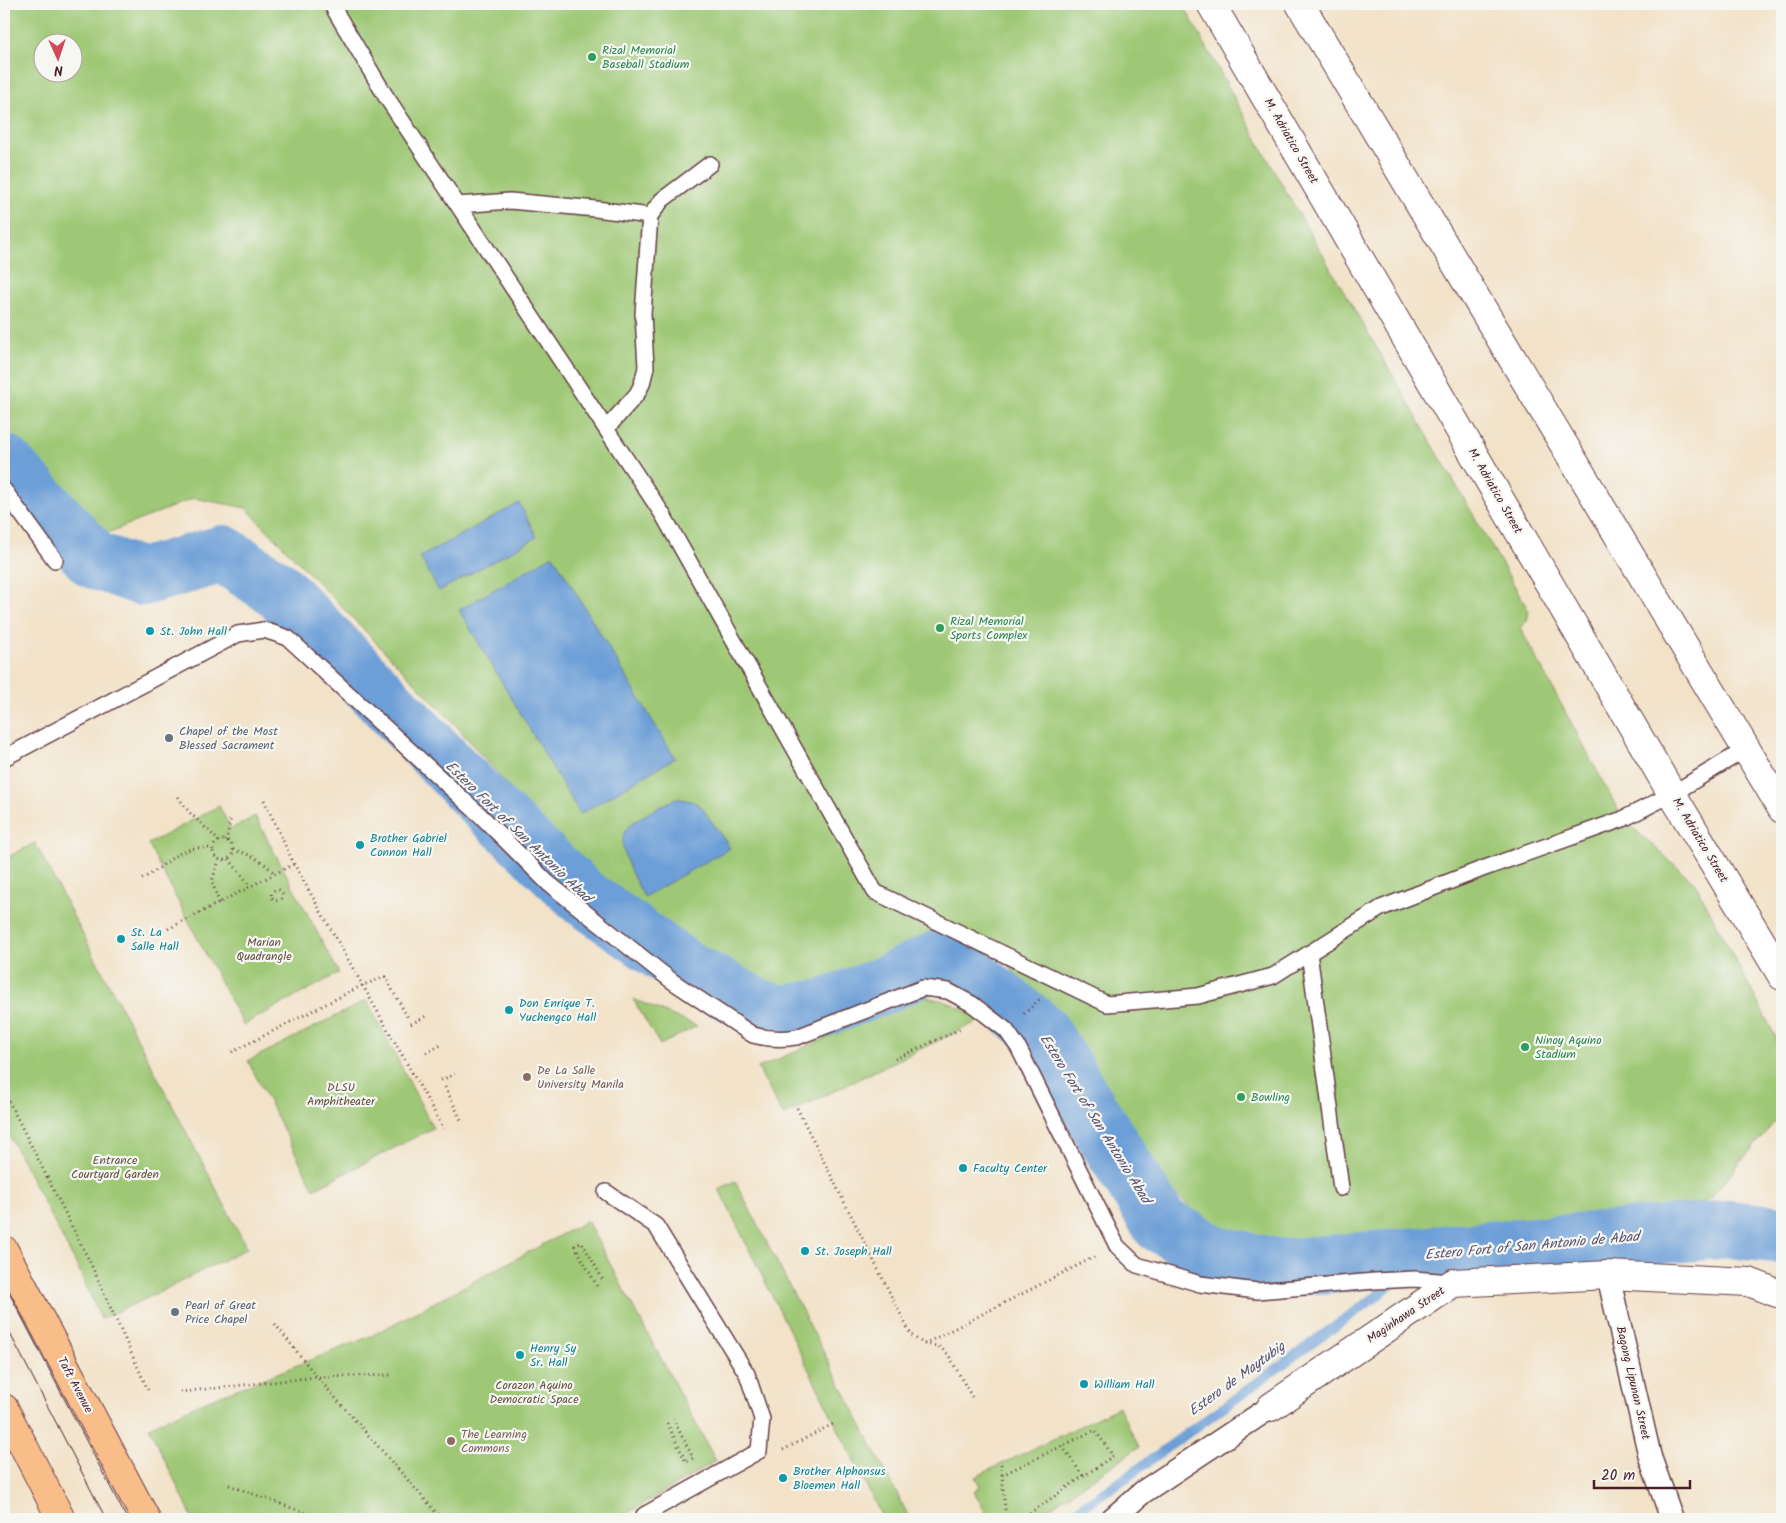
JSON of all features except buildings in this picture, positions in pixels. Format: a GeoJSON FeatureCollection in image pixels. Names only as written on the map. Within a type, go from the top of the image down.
{"type":"FeatureCollection","features":[{"type":"Feature","properties":{"kind":"main road","name":"Taft Avenue"},"geometry":{"type":"LineString","coordinates":[[4,1250],[146,1519]]}},
{"type":"Feature","properties":{"kind":"main road"},"geometry":{"type":"LineString","coordinates":[[4,1408],[44,1482],[56,1518]]}},
{"type":"Feature","properties":{"kind":"street","name":"M. Adriatico Street"},"geometry":{"type":"LineString","coordinates":[[1211,4],[1672,794],[1782,976]]}},
{"type":"Feature","properties":{"kind":"street"},"geometry":{"type":"LineString","coordinates":[[1300,4],[1782,809]]}},
{"type":"Feature","properties":{"kind":"street","name":"Maginhawa Street"},"geometry":{"type":"LineString","coordinates":[[1112,1519],[1143,1492],[1271,1408],[1453,1283],[1608,1275],[1749,1282],[1781,1297]]}},
{"type":"Feature","properties":{"kind":"street","name":"Bagong Lipunan Street"},"geometry":{"type":"LineString","coordinates":[[1608,1275],[1650,1457],[1672,1519]]}},
{"type":"Feature","properties":{"kind":"lane"},"geometry":{"type":"LineString","coordinates":[[332,4],[385,95],[664,515],[875,892],[1107,1004],[1198,996],[1273,976],[1380,908],[1482,869],[1623,820],[1672,794],[1746,749]]}},
{"type":"Feature","properties":{"kind":"lane"},"geometry":{"type":"LineString","coordinates":[[606,429],[638,394],[646,367],[643,314],[650,216],[662,200],[710,164]]}},
{"type":"Feature","properties":{"kind":"lane"},"geometry":{"type":"LineString","coordinates":[[458,205],[510,202],[596,209],[650,216]]}},
{"type":"Feature","properties":{"kind":"lane"},"geometry":{"type":"LineString","coordinates":[[4,490],[55,560]]}},
{"type":"Feature","properties":{"kind":"lane"},"geometry":{"type":"LineString","coordinates":[[4,758],[238,634],[264,630],[288,638],[480,816],[548,883],[672,981],[753,1034],[763,1038],[782,1040],[797,1037],[923,988],[948,991],[972,1004],[1006,1030],[1018,1047],[1117,1246],[1137,1265],[1200,1284],[1257,1291],[1414,1279],[1453,1283]]}},
{"type":"Feature","properties":{"kind":"lane"},"geometry":{"type":"LineString","coordinates":[[1310,953],[1341,1188]]}},
{"type":"Feature","properties":{"kind":"lane"},"geometry":{"type":"LineString","coordinates":[[606,1192],[656,1226],[747,1374],[762,1419],[759,1451],[644,1515],[647,1519]]}},
{"type":"Feature","properties":{"kind":"path"},"geometry":{"type":"LineString","coordinates":[[178,797],[189,812],[219,841],[226,841],[231,844],[234,850],[246,853],[260,860],[274,874]]}},
{"type":"Feature","properties":{"kind":"path"},"geometry":{"type":"LineString","coordinates":[[264,800],[294,864],[444,1129]]}},
{"type":"Feature","properties":{"kind":"path"},"geometry":{"type":"LineString","coordinates":[[226,841],[231,817]]}},
{"type":"Feature","properties":{"kind":"path"},"geometry":{"type":"LineString","coordinates":[[219,841],[213,849],[214,855],[219,860],[226,860],[234,850]]}},
{"type":"Feature","properties":{"kind":"path"},"geometry":{"type":"LineString","coordinates":[[142,879],[186,849],[201,846],[213,849]]}},
{"type":"Feature","properties":{"kind":"path"},"geometry":{"type":"LineString","coordinates":[[229,858],[250,886]]}},
{"type":"Feature","properties":{"kind":"path"},"geometry":{"type":"LineString","coordinates":[[219,860],[212,881],[219,903]]}},
{"type":"Feature","properties":{"kind":"path"},"geometry":{"type":"LineString","coordinates":[[168,929],[294,864]]}},
{"type":"Feature","properties":{"kind":"path"},"geometry":{"type":"LineString","coordinates":[[232,1052],[363,985],[385,977],[408,1018]]}},
{"type":"Feature","properties":{"kind":"path"},"geometry":{"type":"LineString","coordinates":[[1022,1015],[1044,996]]}},
{"type":"Feature","properties":{"kind":"path"},"geometry":{"type":"LineString","coordinates":[[411,1024],[426,1016]]}},
{"type":"Feature","properties":{"kind":"path"},"geometry":{"type":"LineString","coordinates":[[895,1059],[988,1017]]}},
{"type":"Feature","properties":{"kind":"path"},"geometry":{"type":"LineString","coordinates":[[426,1053],[441,1045]]}},
{"type":"Feature","properties":{"kind":"path"},"geometry":{"type":"LineString","coordinates":[[441,1080],[455,1074]]}},
{"type":"Feature","properties":{"kind":"path"},"geometry":{"type":"LineString","coordinates":[[445,1087],[461,1120]]}},
{"type":"Feature","properties":{"kind":"path"},"geometry":{"type":"LineString","coordinates":[[4,1092],[89,1260],[148,1390]]}},
{"type":"Feature","properties":{"kind":"path"},"geometry":{"type":"LineString","coordinates":[[797,1108],[911,1336],[924,1344],[938,1346],[948,1354],[973,1399]]}},
{"type":"Feature","properties":{"kind":"path"},"geometry":{"type":"LineString","coordinates":[[597,1286],[575,1246],[582,1242],[604,1282]]}},
{"type":"Feature","properties":{"kind":"path"},"geometry":{"type":"LineString","coordinates":[[924,1344],[1117,1246]]}},
{"type":"Feature","properties":{"kind":"path"},"geometry":{"type":"LineString","coordinates":[[275,1324],[317,1377],[442,1519]]}},
{"type":"Feature","properties":{"kind":"path"},"geometry":{"type":"LineString","coordinates":[[180,1392],[317,1377],[392,1375]]}},
{"type":"Feature","properties":{"kind":"path"},"geometry":{"type":"LineString","coordinates":[[673,1419],[693,1458]]}},
{"type":"Feature","properties":{"kind":"path"},"geometry":{"type":"LineString","coordinates":[[666,1423],[686,1462]]}},
{"type":"Feature","properties":{"kind":"path"},"geometry":{"type":"LineString","coordinates":[[759,1451],[772,1455],[835,1423]]}},
{"type":"Feature","properties":{"kind":"path"},"geometry":{"type":"LineString","coordinates":[[1002,1475],[1095,1430],[1113,1456],[1021,1519]]}},
{"type":"Feature","properties":{"kind":"path"},"geometry":{"type":"LineString","coordinates":[[1062,1446],[1083,1476]]}},
{"type":"Feature","properties":{"kind":"path"},"geometry":{"type":"LineString","coordinates":[[1001,1464],[1006,1519]]}},
{"type":"Feature","properties":{"kind":"path"},"geometry":{"type":"LineString","coordinates":[[229,1485],[322,1519]]}},
{"type":"Feature","properties":{"kind":"green space","name":"Rizal Memorial Sports Complex"},"geometry":{"type":"Polygon","coordinates":[[[4,4],[1183,4],[1276,174],[1529,611],[1527,621],[1520,628],[1623,819],[1695,883],[1782,1049],[1782,1113],[1701,1209],[1290,1246],[1214,1229],[1166,1186],[1007,962],[967,942],[935,944],[894,965],[790,1009],[585,875],[450,719],[246,508],[194,498],[100,536],[4,438],[4,4]]]}},
{"type":"Feature","properties":{"kind":"green space","name":"Marian Quadrangle"},"geometry":{"type":"Polygon","coordinates":[[[219,806],[231,829],[255,816],[339,973],[243,1025],[148,844],[219,806]]]}},
{"type":"Feature","properties":{"kind":"green space","name":"Entrance Courtyard Garden"},"geometry":{"type":"Polygon","coordinates":[[[35,843],[247,1248],[156,1294],[101,1319],[78,1268],[4,1126],[4,859],[35,843]]]}},
{"type":"Feature","properties":{"kind":"green space"},"geometry":{"type":"Polygon","coordinates":[[[926,997],[954,1005],[979,1021],[784,1115],[758,1068],[899,1005],[926,997]]]}},
{"type":"Feature","properties":{"kind":"green space"},"geometry":{"type":"Polygon","coordinates":[[[633,999],[697,1026],[660,1045],[633,999]]]}},
{"type":"Feature","properties":{"kind":"green space","name":"DLSU Amphitheater"},"geometry":{"type":"Polygon","coordinates":[[[367,1000],[433,1128],[314,1189],[248,1061],[367,1000]]]}},
{"type":"Feature","properties":{"kind":"green space"},"geometry":{"type":"Polygon","coordinates":[[[735,1181],[910,1519],[883,1519],[719,1189],[735,1181]]]}},
{"type":"Feature","properties":{"kind":"green space","name":"Corazon Aquino Democratic Space"},"geometry":{"type":"Polygon","coordinates":[[[587,1221],[716,1461],[618,1519],[193,1519],[149,1427],[196,1405],[371,1336],[587,1221]]]}},
{"type":"Feature","properties":{"kind":"green space"},"geometry":{"type":"Polygon","coordinates":[[[1119,1407],[1139,1447],[1033,1519],[989,1519],[974,1491],[980,1486],[975,1477],[1119,1407]]]}},
{"type":"Feature","properties":{"kind":"water"},"geometry":{"type":"Polygon","coordinates":[[[519,503],[537,537],[439,591],[420,557],[519,503]]]}},
{"type":"Feature","properties":{"kind":"water"},"geometry":{"type":"Polygon","coordinates":[[[553,555],[675,758],[580,814],[459,610],[553,555]]]}},
{"type":"Feature","properties":{"kind":"water"},"geometry":{"type":"Polygon","coordinates":[[[676,798],[700,805],[730,848],[644,897],[627,861],[623,842],[624,833],[629,826],[639,819],[676,798]]]}},
{"type":"Feature","properties":{"kind":"waterway","name":"Estero Fort of San Antonio Abad"},"geometry":{"type":"LineString","coordinates":[[4,463],[94,560],[142,577],[223,554],[277,589],[488,807],[583,897],[687,970],[759,1008],[781,1014],[823,1008],[882,986],[940,958],[975,979],[1040,1030],[1160,1224],[1214,1254],[1281,1268],[1729,1229],[1782,1235]]}},
{"type":"Feature","properties":{"kind":"waterway","name":"Estero de Maytubig"},"geometry":{"type":"LineString","coordinates":[[1064,1519],[1127,1477],[1377,1296],[1422,1256]]}},
{"type":"Feature","properties":{"kind":"tram line"},"geometry":{"type":"LineString","coordinates":[[4,1283],[127,1519]]}},
{"type":"Feature","properties":{"kind":"tram line"},"geometry":{"type":"LineString","coordinates":[[4,1322],[106,1519]]}},
{"type":"Feature","properties":{"kind":"place","name":"Rizal Memorial Baseball Stadium"},"geometry":{"type":"Point","coordinates":[592,57]}},
{"type":"Feature","properties":{"kind":"place","name":"Rizal Memorial Sports Complex"},"geometry":{"type":"Point","coordinates":[940,628]}},
{"type":"Feature","properties":{"kind":"place","name":"St. John Hall"},"geometry":{"type":"Point","coordinates":[150,631]}},
{"type":"Feature","properties":{"kind":"place","name":"Chapel of the Most Blessed Sacrament"},"geometry":{"type":"Point","coordinates":[169,738]}},
{"type":"Feature","properties":{"kind":"place","name":"Brother Gabriel Connon Hall"},"geometry":{"type":"Point","coordinates":[360,845]}},
{"type":"Feature","properties":{"kind":"place","name":"St. La Salle Hall"},"geometry":{"type":"Point","coordinates":[121,939]}},
{"type":"Feature","properties":{"kind":"place","name":"Don Enrique T. Yuchengco Hall"},"geometry":{"type":"Point","coordinates":[509,1010]}},
{"type":"Feature","properties":{"kind":"place","name":"Ninoy Aquino Stadium"},"geometry":{"type":"Point","coordinates":[1525,1047]}},
{"type":"Feature","properties":{"kind":"place","name":"De La Salle University Manila"},"geometry":{"type":"Point","coordinates":[527,1077]}},
{"type":"Feature","properties":{"kind":"place","name":"Bowling"},"geometry":{"type":"Point","coordinates":[1241,1097]}},
{"type":"Feature","properties":{"kind":"place","name":"Faculty Center"},"geometry":{"type":"Point","coordinates":[963,1168]}},
{"type":"Feature","properties":{"kind":"place","name":"St. Joseph Hall"},"geometry":{"type":"Point","coordinates":[805,1251]}},
{"type":"Feature","properties":{"kind":"place","name":"Pearl of Great Price Chapel"},"geometry":{"type":"Point","coordinates":[175,1312]}},
{"type":"Feature","properties":{"kind":"place","name":"Henry Sy Sr. Hall"},"geometry":{"type":"Point","coordinates":[520,1355]}},
{"type":"Feature","properties":{"kind":"place","name":"William Hall"},"geometry":{"type":"Point","coordinates":[1084,1384]}},
{"type":"Feature","properties":{"kind":"place","name":"The Learning Commons"},"geometry":{"type":"Point","coordinates":[451,1441]}},
{"type":"Feature","properties":{"kind":"place","name":"Brother Alphonsus Bloemen Hall"},"geometry":{"type":"Point","coordinates":[783,1478]}},
{"type":"Feature","properties":{"kind":"water label","name":"Estero Fort of San Antonio de Abad"},"geometry":{"type":"Point","coordinates":[1532,1246]}}]}
